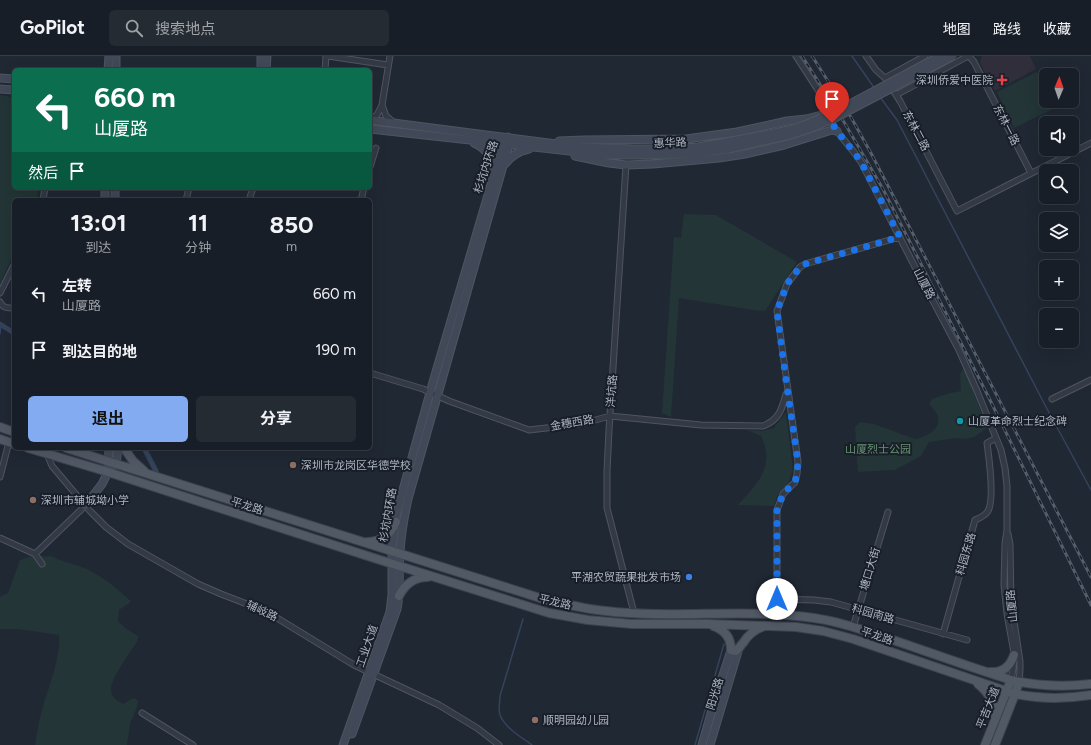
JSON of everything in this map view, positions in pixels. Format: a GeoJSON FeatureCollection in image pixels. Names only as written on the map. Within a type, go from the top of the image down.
{"type":"FeatureCollection","features":[{"type":"Feature","properties":{"kind":"main road"},"geometry":{"type":"LineString","coordinates":[[0,427],[12,431]]}},
{"type":"Feature","properties":{"kind":"main road"},"geometry":{"type":"LineString","coordinates":[[0,439],[12,443]]}},
{"type":"Feature","properties":{"kind":"main road","name":"平龙路"},"geometry":{"type":"LineString","coordinates":[[34,450],[108,472],[527,607],[570,617],[603,622],[809,628],[836,634],[1006,692],[1027,696],[1052,698],[1091,696]]}},
{"type":"Feature","properties":{"kind":"main road","name":"平龙路"},"geometry":{"type":"LineString","coordinates":[[72,450],[563,604],[606,611],[634,613],[736,613],[815,618],[853,627],[1015,681],[1060,686],[1091,684]]}},
{"type":"Feature","properties":{"kind":"main road"},"geometry":{"type":"LineString","coordinates":[[125,450],[128,456],[143,471],[154,476]]}},
{"type":"Feature","properties":{"kind":"main road"},"geometry":{"type":"LineString","coordinates":[[362,541],[370,542],[384,538],[393,529],[396,522]]}},
{"type":"Feature","properties":{"kind":"main road"},"geometry":{"type":"LineString","coordinates":[[399,596],[406,585],[415,580],[426,577],[437,578]]}},
{"type":"Feature","properties":{"kind":"main road"},"geometry":{"type":"LineString","coordinates":[[709,624],[719,628],[727,635],[735,649],[754,631],[759,628],[769,626]]}},
{"type":"Feature","properties":{"kind":"main road"},"geometry":{"type":"LineString","coordinates":[[986,672],[998,672],[1007,667],[1010,664],[1014,654]]}},
{"type":"Feature","properties":{"kind":"main road"},"geometry":{"type":"LineString","coordinates":[[972,680],[984,689],[991,699],[995,708],[994,722]]}},
{"type":"Feature","properties":{"kind":"main road","name":"平吉大道"},"geometry":{"type":"LineString","coordinates":[[985,745],[1006,692],[1015,681]]}},
{"type":"Feature","properties":{"kind":"main road","name":"平吉大道"},"geometry":{"type":"LineString","coordinates":[[995,745],[1015,694],[1015,681]]}},
{"type":"Feature","properties":{"kind":"street"},"geometry":{"type":"LineString","coordinates":[[108,68],[109,56]]}},
{"type":"Feature","properties":{"kind":"street"},"geometry":{"type":"LineString","coordinates":[[116,56],[116,68]]}},
{"type":"Feature","properties":{"kind":"street"},"geometry":{"type":"LineString","coordinates":[[261,56],[261,68]]}},
{"type":"Feature","properties":{"kind":"street"},"geometry":{"type":"LineString","coordinates":[[266,68],[267,56]]}},
{"type":"Feature","properties":{"kind":"street"},"geometry":{"type":"LineString","coordinates":[[325,68],[327,56],[388,65]]}},
{"type":"Feature","properties":{"kind":"street"},"geometry":{"type":"LineString","coordinates":[[372,118],[377,115],[382,105],[390,56]]}},
{"type":"Feature","properties":{"kind":"street","name":"山厦路"},"geometry":{"type":"LineString","coordinates":[[796,56],[818,90],[837,131],[861,162],[959,350],[996,438],[1003,459],[1006,477],[1007,530],[1005,543],[1005,594],[1007,614],[1013,643],[1013,669],[1015,681]]}},
{"type":"Feature","properties":{"kind":"street","name":"东林二路"},"geometry":{"type":"LineString","coordinates":[[866,56],[876,70],[885,78],[896,95],[957,211],[1031,173]]}},
{"type":"Feature","properties":{"kind":"street"},"geometry":{"type":"LineString","coordinates":[[885,78],[925,56]]}},
{"type":"Feature","properties":{"kind":"street","name":"惠华路"},"geometry":{"type":"LineString","coordinates":[[372,119],[508,137],[547,146],[606,155],[633,156],[698,153],[807,124],[833,113],[940,56]]}},
{"type":"Feature","properties":{"kind":"street","name":"惠华路"},"geometry":{"type":"LineString","coordinates":[[728,146],[790,135],[809,129],[835,118],[952,56]]}},
{"type":"Feature","properties":{"kind":"street"},"geometry":{"type":"LineString","coordinates":[[896,95],[968,56]]}},
{"type":"Feature","properties":{"kind":"street","name":"东林一路"},"geometry":{"type":"LineString","coordinates":[[968,56],[974,62],[1031,173]]}},
{"type":"Feature","properties":{"kind":"street"},"geometry":{"type":"LineString","coordinates":[[0,78],[12,79]]}},
{"type":"Feature","properties":{"kind":"street"},"geometry":{"type":"LineString","coordinates":[[0,89],[12,90]]}},
{"type":"Feature","properties":{"kind":"street"},"geometry":{"type":"LineString","coordinates":[[382,105],[386,116],[394,122]]}},
{"type":"Feature","properties":{"kind":"street"},"geometry":{"type":"LineString","coordinates":[[547,146],[564,140],[686,139],[737,132],[787,120],[806,119],[828,113]]}},
{"type":"Feature","properties":{"kind":"street","name":"惠华路"},"geometry":{"type":"LineString","coordinates":[[372,129],[534,148],[547,146]]}},
{"type":"Feature","properties":{"kind":"street"},"geometry":{"type":"LineString","coordinates":[[547,146],[589,159],[626,165],[653,164],[745,154],[784,145],[832,130],[837,131]]}},
{"type":"Feature","properties":{"kind":"street","name":"杉坑内环路"},"geometry":{"type":"LineString","coordinates":[[396,552],[408,499],[503,168],[508,137]]}},
{"type":"Feature","properties":{"kind":"street"},"geometry":{"type":"LineString","coordinates":[[471,141],[478,144],[489,155],[494,168],[493,176]]}},
{"type":"Feature","properties":{"kind":"street"},"geometry":{"type":"LineString","coordinates":[[1031,173],[1091,143]]}},
{"type":"Feature","properties":{"kind":"street","name":"杉坑内环路"},"geometry":{"type":"LineString","coordinates":[[396,552],[396,522],[401,497],[493,176],[506,145]]}},
{"type":"Feature","properties":{"kind":"street"},"geometry":{"type":"LineString","coordinates":[[372,161],[376,148]]}},
{"type":"Feature","properties":{"kind":"street"},"geometry":{"type":"LineString","coordinates":[[503,168],[512,156],[518,152],[534,148]]}},
{"type":"Feature","properties":{"kind":"street","name":"洋坑路"},"geometry":{"type":"LineString","coordinates":[[626,165],[610,416],[607,471],[607,508],[634,613]]}},
{"type":"Feature","properties":{"kind":"street"},"geometry":{"type":"LineString","coordinates":[[787,391],[777,311],[787,284],[800,267],[805,264],[900,237]]}},
{"type":"Feature","properties":{"kind":"street"},"geometry":{"type":"LineString","coordinates":[[0,293],[12,269]]}},
{"type":"Feature","properties":{"kind":"street"},"geometry":{"type":"LineString","coordinates":[[0,302],[2,306],[12,308]]}},
{"type":"Feature","properties":{"kind":"street","name":"金穗西路"},"geometry":{"type":"LineString","coordinates":[[372,374],[423,389],[449,401],[529,430],[581,424],[610,416],[701,425],[763,426],[771,423],[776,417],[782,407],[787,391]]}},
{"type":"Feature","properties":{"kind":"street"},"geometry":{"type":"LineString","coordinates":[[1052,399],[1091,380]]}},
{"type":"Feature","properties":{"kind":"street","name":"科园南路"},"geometry":{"type":"LineString","coordinates":[[787,391],[798,462],[795,482],[783,494],[777,510],[777,599],[831,602],[967,640]]}},
{"type":"Feature","properties":{"kind":"street","name":"科园东路"},"geometry":{"type":"LineString","coordinates":[[943,634],[976,520],[988,512],[992,499],[987,443],[996,438]]}},
{"type":"Feature","properties":{"kind":"street"},"geometry":{"type":"LineString","coordinates":[[0,477],[12,443]]}},
{"type":"Feature","properties":{"kind":"street"},"geometry":{"type":"LineString","coordinates":[[109,450],[112,463]]}},
{"type":"Feature","properties":{"kind":"street"},"geometry":{"type":"LineString","coordinates":[[35,554],[86,506],[102,484],[117,450]]}},
{"type":"Feature","properties":{"kind":"street","name":"辅岐路"},"geometry":{"type":"LineString","coordinates":[[47,454],[52,466],[97,519],[106,528],[140,551],[198,584],[277,618],[344,659],[439,705],[477,728],[498,745]]}},
{"type":"Feature","properties":{"kind":"street","name":"塘口大街"},"geometry":{"type":"LineString","coordinates":[[853,627],[888,512]]}},
{"type":"Feature","properties":{"kind":"street","name":"山厦路"},"geometry":{"type":"LineString","coordinates":[[1007,530],[1010,544],[1010,602],[1020,661],[1020,670],[1015,681]]}},
{"type":"Feature","properties":{"kind":"street"},"geometry":{"type":"LineString","coordinates":[[0,538],[35,554],[42,564]]}},
{"type":"Feature","properties":{"kind":"street","name":"工业大道"},"geometry":{"type":"LineString","coordinates":[[343,745],[394,617],[399,596],[396,552]]}},
{"type":"Feature","properties":{"kind":"street","name":"工业大道"},"geometry":{"type":"LineString","coordinates":[[348,745],[372,673],[388,618],[396,565]]}},
{"type":"Feature","properties":{"kind":"street","name":"阳光路"},"geometry":{"type":"LineString","coordinates":[[702,745],[714,703],[735,649]]}},
{"type":"Feature","properties":{"kind":"street","name":"阳光路"},"geometry":{"type":"LineString","coordinates":[[710,745],[735,649]]}},
{"type":"Feature","properties":{"kind":"street"},"geometry":{"type":"LineString","coordinates":[[142,713],[193,745]]}},
{"type":"Feature","properties":{"kind":"shaded area","name":"深圳侨爱中医院"},"geometry":{"type":"Polygon","coordinates":[[[982,56],[1030,56],[1036,69],[995,91],[980,63],[982,56]]]}},
{"type":"Feature","properties":{"kind":"green space"},"geometry":{"type":"Polygon","coordinates":[[[1037,72],[1039,76],[1039,108],[1055,108],[1014,128],[997,92],[1037,72]]]}},
{"type":"Feature","properties":{"kind":"green space"},"geometry":{"type":"Polygon","coordinates":[[[0,95],[12,97],[12,190],[38,190],[37,198],[12,198],[12,257],[0,284],[0,95]]]}},
{"type":"Feature","properties":{"kind":"green space"},"geometry":{"type":"Polygon","coordinates":[[[684,214],[716,215],[797,262],[765,311],[679,298],[671,417],[662,413],[674,237],[681,238],[684,214]]]}},
{"type":"Feature","properties":{"kind":"green space","name":"山厦烈士公园"},"geometry":{"type":"Polygon","coordinates":[[[963,369],[966,373],[987,428],[974,437],[966,439],[957,438],[929,442],[921,456],[895,470],[858,472],[855,427],[860,422],[874,424],[915,439],[927,435],[935,429],[938,422],[937,413],[929,404],[932,399],[961,391],[960,374],[963,369]]]}},
{"type":"Feature","properties":{"kind":"green space"},"geometry":{"type":"Polygon","coordinates":[[[786,412],[793,470],[788,484],[778,494],[774,506],[738,505],[758,482],[765,465],[765,447],[761,436],[747,430],[762,431],[774,428],[786,412]]]}},
{"type":"Feature","properties":{"kind":"green space"},"geometry":{"type":"Polygon","coordinates":[[[52,556],[93,572],[131,601],[119,610],[118,621],[125,628],[138,636],[137,642],[117,673],[111,686],[111,691],[114,697],[123,704],[133,698],[138,700],[137,707],[130,724],[127,745],[35,745],[40,718],[56,665],[59,635],[18,629],[0,629],[0,597],[8,593],[20,560],[29,557],[52,556]]]}},
{"type":"Feature","properties":{"kind":"waterway"},"geometry":{"type":"LineString","coordinates":[[852,56],[875,89]]}},
{"type":"Feature","properties":{"kind":"waterway"},"geometry":{"type":"LineString","coordinates":[[880,97],[897,120],[1046,407],[1091,490]]}},
{"type":"Feature","properties":{"kind":"waterway"},"geometry":{"type":"LineString","coordinates":[[0,324],[12,332]]}},
{"type":"Feature","properties":{"kind":"waterway"},"geometry":{"type":"LineString","coordinates":[[0,334],[1,325]]}},
{"type":"Feature","properties":{"kind":"waterway"},"geometry":{"type":"LineString","coordinates":[[145,450],[156,471]]}},
{"type":"Feature","properties":{"kind":"waterway"},"geometry":{"type":"LineString","coordinates":[[523,619],[500,696],[499,710],[502,720],[514,732],[532,745]]}},
{"type":"Feature","properties":{"kind":"waterway"},"geometry":{"type":"LineString","coordinates":[[695,745],[724,644]]}},
{"type":"Feature","properties":{"kind":"railway"},"geometry":{"type":"LineString","coordinates":[[802,56],[844,122],[883,189],[989,398],[1091,605]]}},
{"type":"Feature","properties":{"kind":"railway"},"geometry":{"type":"LineString","coordinates":[[812,56],[852,119],[872,155],[1091,577]]}},
{"type":"Feature","properties":{"kind":"place","name":"深圳侨爱中医院"},"geometry":{"type":"Point","coordinates":[1002,80]}},
{"type":"Feature","properties":{"kind":"place","name":"山厦革命烈士纪念碑"},"geometry":{"type":"Point","coordinates":[960,421]}},
{"type":"Feature","properties":{"kind":"place","name":"深圳市龙岗区华德学校"},"geometry":{"type":"Point","coordinates":[293,465]}},
{"type":"Feature","properties":{"kind":"place","name":"深圳市辅城坳小学"},"geometry":{"type":"Point","coordinates":[33,500]}},
{"type":"Feature","properties":{"kind":"place","name":"平湖农贸蔬果批发市场"},"geometry":{"type":"Point","coordinates":[689,577]}},
{"type":"Feature","properties":{"kind":"place","name":"顺明园幼儿园"},"geometry":{"type":"Point","coordinates":[535,720]}},
{"type":"Feature","properties":{"kind":"route"},"geometry":{"type":"LineString","coordinates":[[777,599],[777,510],[783,494],[795,482],[798,462],[777,311],[787,284],[800,267],[813,261],[900,237],[861,162],[832,123]]}}]}
